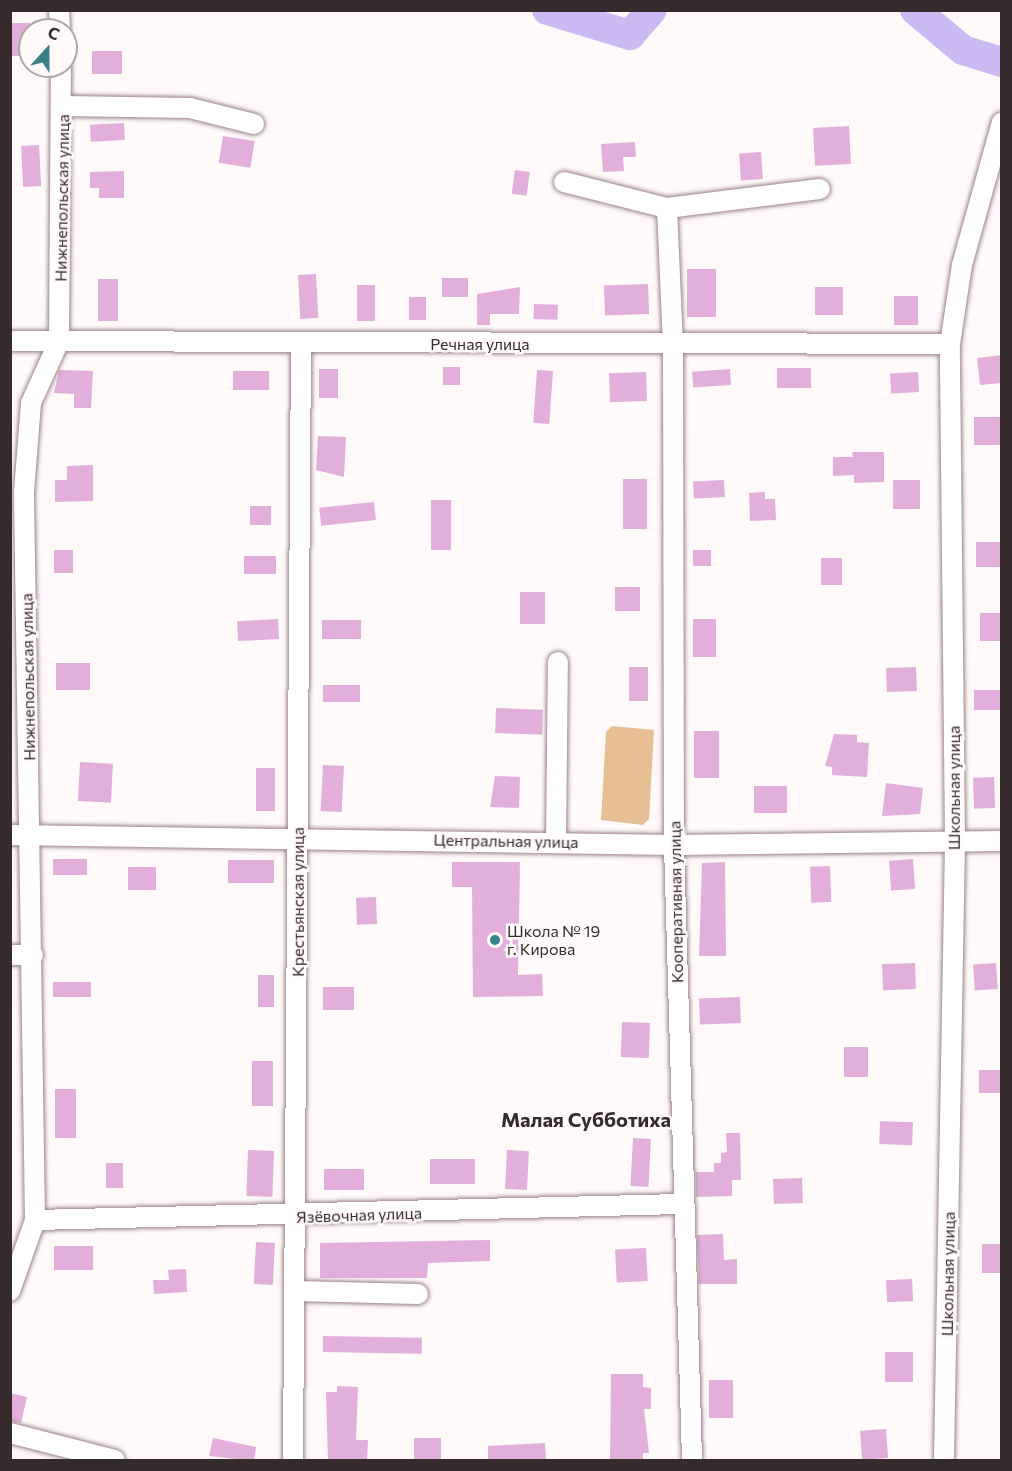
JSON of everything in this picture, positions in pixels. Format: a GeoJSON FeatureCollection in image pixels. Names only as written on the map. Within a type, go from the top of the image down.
{"type":"FeatureCollection","features":[{"type":"Feature","properties":{"kind":"street","name":"Нижнепольская улица"},"geometry":{"type":"LineString","coordinates":[[10,1291],[35,1220],[32,835],[24,492],[31,403],[59,341],[62,78]]}},
{"type":"Feature","properties":{"kind":"street"},"geometry":{"type":"LineString","coordinates":[[63,106],[190,108],[254,124]]}},
{"type":"Feature","properties":{"kind":"street","name":"Школьная улица"},"geometry":{"type":"LineString","coordinates":[[944,1461],[955,841],[950,344],[962,265],[1002,122]]}},
{"type":"Feature","properties":{"kind":"street"},"geometry":{"type":"LineString","coordinates":[[564,182],[667,207],[820,189]]}},
{"type":"Feature","properties":{"kind":"street","name":"Кооперативная улица"},"geometry":{"type":"LineString","coordinates":[[667,207],[673,343],[674,845],[682,1204],[692,1461]]}},
{"type":"Feature","properties":{"kind":"street","name":"Речная улица"},"geometry":{"type":"LineString","coordinates":[[10,341],[301,344],[950,344]]}},
{"type":"Feature","properties":{"kind":"street","name":"Крестьянская улица"},"geometry":{"type":"LineString","coordinates":[[293,1461],[301,344]]}},
{"type":"Feature","properties":{"kind":"street"},"geometry":{"type":"LineString","coordinates":[[556,843],[558,662]]}},
{"type":"Feature","properties":{"kind":"street","name":"Центральная улица"},"geometry":{"type":"LineString","coordinates":[[10,835],[298,837],[674,845],[1002,841]]}},
{"type":"Feature","properties":{"kind":"street"},"geometry":{"type":"LineString","coordinates":[[10,955],[33,955]]}},
{"type":"Feature","properties":{"kind":"street","name":"Язёвочная улица"},"geometry":{"type":"LineString","coordinates":[[35,1220],[295,1218],[682,1204]]}},
{"type":"Feature","properties":{"kind":"street"},"geometry":{"type":"LineString","coordinates":[[295,1291],[418,1294]]}},
{"type":"Feature","properties":{"kind":"street"},"geometry":{"type":"LineString","coordinates":[[10,1433],[115,1461]]}},
{"type":"Feature","properties":{"kind":"shaded area"},"geometry":{"type":"Polygon","coordinates":[[[612,726],[654,730],[649,819],[643,825],[601,820],[606,732],[612,726]]]}},
{"type":"Feature","properties":{"kind":"building"},"geometry":{"type":"Polygon","coordinates":[[[10,23],[18,23],[18,56],[10,56],[10,23]]]}},
{"type":"Feature","properties":{"kind":"building"},"geometry":{"type":"Polygon","coordinates":[[[92,51],[122,51],[122,74],[92,74],[92,51]]]}},
{"type":"Feature","properties":{"kind":"building"},"geometry":{"type":"Polygon","coordinates":[[[124,123],[125,140],[91,142],[90,125],[124,123]]]}},
{"type":"Feature","properties":{"kind":"building"},"geometry":{"type":"Polygon","coordinates":[[[849,126],[851,164],[815,166],[813,128],[849,126]]]}},
{"type":"Feature","properties":{"kind":"building"},"geometry":{"type":"Polygon","coordinates":[[[223,136],[255,141],[250,168],[219,163],[223,136]]]}},
{"type":"Feature","properties":{"kind":"building"},"geometry":{"type":"Polygon","coordinates":[[[635,142],[636,157],[623,157],[624,171],[603,172],[601,144],[635,142]]]}},
{"type":"Feature","properties":{"kind":"building"},"geometry":{"type":"Polygon","coordinates":[[[39,145],[41,186],[23,187],[21,146],[39,145]]]}},
{"type":"Feature","properties":{"kind":"building"},"geometry":{"type":"Polygon","coordinates":[[[761,152],[763,179],[741,180],[739,154],[761,152]]]}},
{"type":"Feature","properties":{"kind":"building"},"geometry":{"type":"Polygon","coordinates":[[[515,170],[530,172],[527,196],[512,194],[515,170]]]}},
{"type":"Feature","properties":{"kind":"building"},"geometry":{"type":"Polygon","coordinates":[[[124,171],[124,198],[99,198],[99,188],[90,188],[90,172],[124,171]]]}},
{"type":"Feature","properties":{"kind":"building"},"geometry":{"type":"Polygon","coordinates":[[[687,269],[716,269],[716,317],[687,317],[687,269]]]}},
{"type":"Feature","properties":{"kind":"building"},"geometry":{"type":"Polygon","coordinates":[[[316,274],[318,318],[300,319],[298,275],[316,274]]]}},
{"type":"Feature","properties":{"kind":"building"},"geometry":{"type":"Polygon","coordinates":[[[442,278],[468,278],[468,297],[442,297],[442,278]]]}},
{"type":"Feature","properties":{"kind":"building"},"geometry":{"type":"Polygon","coordinates":[[[98,279],[118,279],[118,321],[98,321],[98,279]]]}},
{"type":"Feature","properties":{"kind":"building"},"geometry":{"type":"Polygon","coordinates":[[[648,284],[649,314],[605,316],[604,286],[648,284]]]}},
{"type":"Feature","properties":{"kind":"building"},"geometry":{"type":"Polygon","coordinates":[[[357,285],[375,285],[375,321],[357,321],[357,285]]]}},
{"type":"Feature","properties":{"kind":"building"},"geometry":{"type":"Polygon","coordinates":[[[520,287],[519,314],[490,314],[490,325],[477,325],[477,294],[520,287]]]}},
{"type":"Feature","properties":{"kind":"building"},"geometry":{"type":"Polygon","coordinates":[[[815,287],[843,287],[843,315],[815,315],[815,287]]]}},
{"type":"Feature","properties":{"kind":"building"},"geometry":{"type":"Polygon","coordinates":[[[894,296],[918,296],[918,325],[894,325],[894,296]]]}},
{"type":"Feature","properties":{"kind":"building"},"geometry":{"type":"Polygon","coordinates":[[[409,297],[426,297],[426,320],[409,320],[409,297]]]}},
{"type":"Feature","properties":{"kind":"building"},"geometry":{"type":"Polygon","coordinates":[[[534,304],[558,305],[557,320],[533,319],[534,304]]]}},
{"type":"Feature","properties":{"kind":"building"},"geometry":{"type":"Polygon","coordinates":[[[1002,355],[1002,383],[980,385],[977,358],[1002,355]]]}},
{"type":"Feature","properties":{"kind":"building"},"geometry":{"type":"Polygon","coordinates":[[[443,367],[460,367],[460,385],[443,385],[443,367]]]}},
{"type":"Feature","properties":{"kind":"building"},"geometry":{"type":"Polygon","coordinates":[[[777,368],[811,368],[811,388],[777,388],[777,368]]]}},
{"type":"Feature","properties":{"kind":"building"},"geometry":{"type":"Polygon","coordinates":[[[319,369],[338,369],[338,398],[319,398],[319,369]]]}},
{"type":"Feature","properties":{"kind":"building"},"geometry":{"type":"Polygon","coordinates":[[[730,369],[731,385],[693,388],[692,372],[730,369]]]}},
{"type":"Feature","properties":{"kind":"building"},"geometry":{"type":"Polygon","coordinates":[[[59,370],[93,371],[91,408],[74,408],[74,394],[54,393],[59,370]]]}},
{"type":"Feature","properties":{"kind":"building"},"geometry":{"type":"Polygon","coordinates":[[[537,370],[553,371],[549,424],[533,423],[537,370]]]}},
{"type":"Feature","properties":{"kind":"building"},"geometry":{"type":"Polygon","coordinates":[[[233,371],[269,371],[269,390],[233,390],[233,371]]]}},
{"type":"Feature","properties":{"kind":"building"},"geometry":{"type":"Polygon","coordinates":[[[646,372],[647,401],[610,402],[609,373],[646,372]]]}},
{"type":"Feature","properties":{"kind":"building"},"geometry":{"type":"Polygon","coordinates":[[[918,372],[919,392],[891,393],[890,373],[918,372]]]}},
{"type":"Feature","properties":{"kind":"building"},"geometry":{"type":"Polygon","coordinates":[[[974,417],[1002,417],[1002,445],[974,445],[974,417]]]}},
{"type":"Feature","properties":{"kind":"building"},"geometry":{"type":"Polygon","coordinates":[[[318,436],[346,437],[344,477],[316,470],[318,436]]]}},
{"type":"Feature","properties":{"kind":"building"},"geometry":{"type":"Polygon","coordinates":[[[852,452],[884,452],[884,482],[854,483],[854,475],[833,476],[833,457],[853,457],[852,452]]]}},
{"type":"Feature","properties":{"kind":"building"},"geometry":{"type":"Polygon","coordinates":[[[93,465],[93,501],[55,502],[55,480],[67,480],[67,466],[93,465]]]}},
{"type":"Feature","properties":{"kind":"building"},"geometry":{"type":"Polygon","coordinates":[[[623,479],[647,479],[647,529],[623,529],[623,479]]]}},
{"type":"Feature","properties":{"kind":"building"},"geometry":{"type":"Polygon","coordinates":[[[724,480],[725,497],[694,499],[693,482],[724,480]]]}},
{"type":"Feature","properties":{"kind":"building"},"geometry":{"type":"Polygon","coordinates":[[[893,480],[920,480],[920,509],[893,509],[893,480]]]}},
{"type":"Feature","properties":{"kind":"building"},"geometry":{"type":"Polygon","coordinates":[[[765,492],[765,499],[775,499],[776,520],[750,521],[749,493],[765,492]]]}},
{"type":"Feature","properties":{"kind":"building"},"geometry":{"type":"Polygon","coordinates":[[[431,500],[451,500],[451,550],[431,550],[431,500]]]}},
{"type":"Feature","properties":{"kind":"building"},"geometry":{"type":"Polygon","coordinates":[[[374,502],[376,520],[321,526],[319,508],[374,502]]]}},
{"type":"Feature","properties":{"kind":"building"},"geometry":{"type":"Polygon","coordinates":[[[250,506],[271,506],[271,525],[250,525],[250,506]]]}},
{"type":"Feature","properties":{"kind":"building"},"geometry":{"type":"Polygon","coordinates":[[[976,542],[1002,542],[1002,567],[976,567],[976,542]]]}},
{"type":"Feature","properties":{"kind":"building"},"geometry":{"type":"Polygon","coordinates":[[[54,550],[73,550],[73,573],[54,573],[54,550]]]}},
{"type":"Feature","properties":{"kind":"building"},"geometry":{"type":"Polygon","coordinates":[[[693,550],[711,550],[711,566],[693,566],[693,550]]]}},
{"type":"Feature","properties":{"kind":"building"},"geometry":{"type":"Polygon","coordinates":[[[244,556],[276,556],[276,574],[244,574],[244,556]]]}},
{"type":"Feature","properties":{"kind":"building"},"geometry":{"type":"Polygon","coordinates":[[[821,558],[842,558],[842,585],[821,585],[821,558]]]}},
{"type":"Feature","properties":{"kind":"building"},"geometry":{"type":"Polygon","coordinates":[[[615,587],[640,587],[640,611],[615,611],[615,587]]]}},
{"type":"Feature","properties":{"kind":"building"},"geometry":{"type":"Polygon","coordinates":[[[520,592],[545,592],[545,624],[520,624],[520,592]]]}},
{"type":"Feature","properties":{"kind":"building"},"geometry":{"type":"Polygon","coordinates":[[[980,613],[1002,613],[1002,641],[980,641],[980,613]]]}},
{"type":"Feature","properties":{"kind":"building"},"geometry":{"type":"Polygon","coordinates":[[[278,619],[279,639],[238,641],[237,621],[278,619]]]}},
{"type":"Feature","properties":{"kind":"building"},"geometry":{"type":"Polygon","coordinates":[[[693,619],[716,619],[716,657],[693,657],[693,619]]]}},
{"type":"Feature","properties":{"kind":"building"},"geometry":{"type":"Polygon","coordinates":[[[322,620],[361,620],[361,639],[322,639],[322,620]]]}},
{"type":"Feature","properties":{"kind":"building"},"geometry":{"type":"Polygon","coordinates":[[[56,663],[90,663],[90,690],[56,690],[56,663]]]}},
{"type":"Feature","properties":{"kind":"building"},"geometry":{"type":"Polygon","coordinates":[[[629,667],[648,667],[648,701],[629,701],[629,667]]]}},
{"type":"Feature","properties":{"kind":"building"},"geometry":{"type":"Polygon","coordinates":[[[916,667],[917,691],[887,692],[886,668],[916,667]]]}},
{"type":"Feature","properties":{"kind":"building"},"geometry":{"type":"Polygon","coordinates":[[[323,685],[360,685],[360,702],[323,702],[323,685]]]}},
{"type":"Feature","properties":{"kind":"building"},"geometry":{"type":"Polygon","coordinates":[[[974,690],[1002,690],[1002,710],[974,710],[974,690]]]}},
{"type":"Feature","properties":{"kind":"building"},"geometry":{"type":"Polygon","coordinates":[[[496,708],[543,710],[542,735],[495,733],[496,708]]]}},
{"type":"Feature","properties":{"kind":"building"},"geometry":{"type":"Polygon","coordinates":[[[694,731],[719,731],[719,778],[694,778],[694,731]]]}},
{"type":"Feature","properties":{"kind":"building"},"geometry":{"type":"Polygon","coordinates":[[[834,734],[857,735],[857,742],[869,743],[867,777],[832,775],[832,767],[825,766],[834,734]]]}},
{"type":"Feature","properties":{"kind":"building"},"geometry":{"type":"Polygon","coordinates":[[[80,762],[113,764],[111,803],[78,801],[80,762]]]}},
{"type":"Feature","properties":{"kind":"building"},"geometry":{"type":"Polygon","coordinates":[[[323,765],[344,766],[342,812],[321,811],[323,765]]]}},
{"type":"Feature","properties":{"kind":"building"},"geometry":{"type":"Polygon","coordinates":[[[256,768],[275,768],[275,811],[256,811],[256,768]]]}},
{"type":"Feature","properties":{"kind":"building"},"geometry":{"type":"Polygon","coordinates":[[[495,776],[520,777],[519,808],[490,807],[495,776]]]}},
{"type":"Feature","properties":{"kind":"building"},"geometry":{"type":"Polygon","coordinates":[[[994,777],[995,808],[974,809],[973,778],[994,777]]]}},
{"type":"Feature","properties":{"kind":"building"},"geometry":{"type":"Polygon","coordinates":[[[886,783],[923,788],[920,814],[882,816],[886,783]]]}},
{"type":"Feature","properties":{"kind":"building"},"geometry":{"type":"Polygon","coordinates":[[[754,786],[787,786],[787,813],[754,813],[754,786]]]}},
{"type":"Feature","properties":{"kind":"building"},"geometry":{"type":"Polygon","coordinates":[[[53,859],[87,859],[87,875],[53,875],[53,859]]]}},
{"type":"Feature","properties":{"kind":"building"},"geometry":{"type":"Polygon","coordinates":[[[913,859],[915,889],[891,891],[889,861],[913,859]]]}},
{"type":"Feature","properties":{"kind":"building"},"geometry":{"type":"Polygon","coordinates":[[[228,860],[274,860],[274,883],[228,883],[228,860]]]}},
{"type":"Feature","properties":{"kind":"building","name":"Школа № 19 г. Кирова"},"geometry":{"type":"Polygon","coordinates":[[[452,862],[520,862],[518,975],[542,974],[543,996],[473,997],[472,887],[452,887],[452,862]]]}},
{"type":"Feature","properties":{"kind":"building"},"geometry":{"type":"Polygon","coordinates":[[[725,862],[726,956],[699,956],[702,863],[725,862]]]}},
{"type":"Feature","properties":{"kind":"building"},"geometry":{"type":"Polygon","coordinates":[[[830,866],[831,902],[811,903],[810,867],[830,866]]]}},
{"type":"Feature","properties":{"kind":"building"},"geometry":{"type":"Polygon","coordinates":[[[128,867],[156,867],[156,890],[128,890],[128,867]]]}},
{"type":"Feature","properties":{"kind":"building"},"geometry":{"type":"Polygon","coordinates":[[[376,897],[377,924],[357,925],[356,898],[376,897]]]}},
{"type":"Feature","properties":{"kind":"building"},"geometry":{"type":"Polygon","coordinates":[[[915,963],[916,989],[883,990],[882,964],[915,963]]]}},
{"type":"Feature","properties":{"kind":"building"},"geometry":{"type":"Polygon","coordinates":[[[996,963],[998,989],[975,991],[973,965],[996,963]]]}},
{"type":"Feature","properties":{"kind":"building"},"geometry":{"type":"Polygon","coordinates":[[[258,975],[274,975],[274,1007],[258,1007],[258,975]]]}},
{"type":"Feature","properties":{"kind":"building"},"geometry":{"type":"Polygon","coordinates":[[[53,982],[91,982],[91,997],[53,997],[53,982]]]}},
{"type":"Feature","properties":{"kind":"building"},"geometry":{"type":"Polygon","coordinates":[[[323,987],[354,987],[354,1010],[323,1010],[323,987]]]}},
{"type":"Feature","properties":{"kind":"building"},"geometry":{"type":"Polygon","coordinates":[[[740,997],[741,1023],[700,1024],[699,998],[740,997]]]}},
{"type":"Feature","properties":{"kind":"building"},"geometry":{"type":"Polygon","coordinates":[[[622,1022],[650,1023],[649,1058],[621,1057],[622,1022]]]}},
{"type":"Feature","properties":{"kind":"building"},"geometry":{"type":"Polygon","coordinates":[[[844,1047],[868,1047],[868,1077],[844,1077],[844,1047]]]}},
{"type":"Feature","properties":{"kind":"building"},"geometry":{"type":"Polygon","coordinates":[[[252,1061],[273,1061],[273,1106],[252,1106],[252,1061]]]}},
{"type":"Feature","properties":{"kind":"building"},"geometry":{"type":"Polygon","coordinates":[[[979,1070],[1002,1070],[1002,1093],[979,1093],[979,1070]]]}},
{"type":"Feature","properties":{"kind":"building"},"geometry":{"type":"Polygon","coordinates":[[[55,1089],[76,1089],[76,1138],[55,1138],[55,1089]]]}},
{"type":"Feature","properties":{"kind":"building"},"geometry":{"type":"Polygon","coordinates":[[[880,1121],[913,1122],[912,1145],[879,1144],[880,1121]]]}},
{"type":"Feature","properties":{"kind":"building"},"geometry":{"type":"Polygon","coordinates":[[[726,1133],[740,1133],[741,1180],[732,1180],[732,1196],[696,1197],[696,1172],[714,1172],[714,1163],[721,1163],[721,1153],[727,1152],[726,1133]]]}},
{"type":"Feature","properties":{"kind":"building"},"geometry":{"type":"Polygon","coordinates":[[[633,1138],[651,1139],[648,1187],[630,1186],[633,1138]]]}},
{"type":"Feature","properties":{"kind":"building"},"geometry":{"type":"Polygon","coordinates":[[[248,1150],[274,1151],[272,1197],[246,1196],[248,1150]]]}},
{"type":"Feature","properties":{"kind":"building"},"geometry":{"type":"Polygon","coordinates":[[[507,1150],[529,1151],[527,1190],[505,1189],[507,1150]]]}},
{"type":"Feature","properties":{"kind":"building"},"geometry":{"type":"Polygon","coordinates":[[[430,1159],[475,1159],[475,1184],[430,1184],[430,1159]]]}},
{"type":"Feature","properties":{"kind":"building"},"geometry":{"type":"Polygon","coordinates":[[[106,1163],[123,1163],[123,1188],[106,1188],[106,1163]]]}},
{"type":"Feature","properties":{"kind":"building"},"geometry":{"type":"Polygon","coordinates":[[[324,1169],[364,1169],[364,1190],[324,1190],[324,1169]]]}},
{"type":"Feature","properties":{"kind":"building"},"geometry":{"type":"Polygon","coordinates":[[[802,1178],[803,1203],[774,1204],[773,1179],[802,1178]]]}},
{"type":"Feature","properties":{"kind":"building"},"geometry":{"type":"Polygon","coordinates":[[[723,1234],[724,1260],[737,1259],[737,1284],[699,1284],[697,1235],[723,1234]]]}},
{"type":"Feature","properties":{"kind":"building"},"geometry":{"type":"Polygon","coordinates":[[[490,1240],[490,1261],[428,1263],[427,1278],[320,1278],[320,1243],[490,1240]]]}},
{"type":"Feature","properties":{"kind":"building"},"geometry":{"type":"Polygon","coordinates":[[[256,1242],[275,1243],[273,1285],[254,1284],[256,1242]]]}},
{"type":"Feature","properties":{"kind":"building"},"geometry":{"type":"Polygon","coordinates":[[[982,1244],[1002,1244],[1002,1273],[982,1273],[982,1244]]]}},
{"type":"Feature","properties":{"kind":"building"},"geometry":{"type":"Polygon","coordinates":[[[54,1246],[93,1246],[93,1270],[54,1270],[54,1246]]]}},
{"type":"Feature","properties":{"kind":"building"},"geometry":{"type":"Polygon","coordinates":[[[646,1248],[648,1281],[617,1283],[615,1250],[646,1248]]]}},
{"type":"Feature","properties":{"kind":"building"},"geometry":{"type":"Polygon","coordinates":[[[186,1269],[187,1292],[154,1294],[153,1280],[169,1280],[168,1270],[186,1269]]]}},
{"type":"Feature","properties":{"kind":"building"},"geometry":{"type":"Polygon","coordinates":[[[912,1279],[913,1301],[887,1302],[886,1280],[912,1279]]]}},
{"type":"Feature","properties":{"kind":"building"},"geometry":{"type":"Polygon","coordinates":[[[323,1336],[422,1338],[422,1354],[323,1352],[323,1336]]]}},
{"type":"Feature","properties":{"kind":"building"},"geometry":{"type":"Polygon","coordinates":[[[885,1352],[913,1352],[913,1382],[885,1382],[885,1352]]]}},
{"type":"Feature","properties":{"kind":"building"},"geometry":{"type":"Polygon","coordinates":[[[611,1374],[643,1374],[643,1387],[651,1388],[651,1409],[644,1409],[649,1453],[643,1453],[643,1461],[610,1461],[611,1374]]]}},
{"type":"Feature","properties":{"kind":"building"},"geometry":{"type":"Polygon","coordinates":[[[709,1380],[733,1380],[733,1418],[709,1418],[709,1380]]]}},
{"type":"Feature","properties":{"kind":"building"},"geometry":{"type":"Polygon","coordinates":[[[337,1386],[358,1387],[356,1440],[368,1440],[367,1461],[328,1461],[326,1392],[337,1392],[337,1386]]]}},
{"type":"Feature","properties":{"kind":"building"},"geometry":{"type":"Polygon","coordinates":[[[10,1393],[27,1397],[21,1423],[10,1421],[10,1393]]]}},
{"type":"Feature","properties":{"kind":"building"},"geometry":{"type":"Polygon","coordinates":[[[886,1429],[888,1458],[862,1460],[860,1431],[886,1429]]]}},
{"type":"Feature","properties":{"kind":"building"},"geometry":{"type":"Polygon","coordinates":[[[213,1438],[256,1447],[254,1461],[209,1456],[213,1438]]]}},
{"type":"Feature","properties":{"kind":"building"},"geometry":{"type":"Polygon","coordinates":[[[414,1438],[441,1438],[441,1460],[414,1460],[414,1438]]]}},
{"type":"Feature","properties":{"kind":"building"},"geometry":{"type":"Polygon","coordinates":[[[545,1443],[546,1461],[488,1461],[488,1446],[545,1443]]]}},
{"type":"Feature","properties":{"kind":"waterway"},"geometry":{"type":"LineString","coordinates":[[547,10],[630,35],[652,10]]}},
{"type":"Feature","properties":{"kind":"waterway"},"geometry":{"type":"LineString","coordinates":[[915,10],[963,50],[1002,62]]}},
{"type":"Feature","properties":{"kind":"place","name":"Школа № 19 г. Кирова"},"geometry":{"type":"Point","coordinates":[495,940]}},
{"type":"Feature","properties":{"kind":"district","name":"Малая Субботиха"},"geometry":{"type":"Point","coordinates":[586,1119]}}]}
